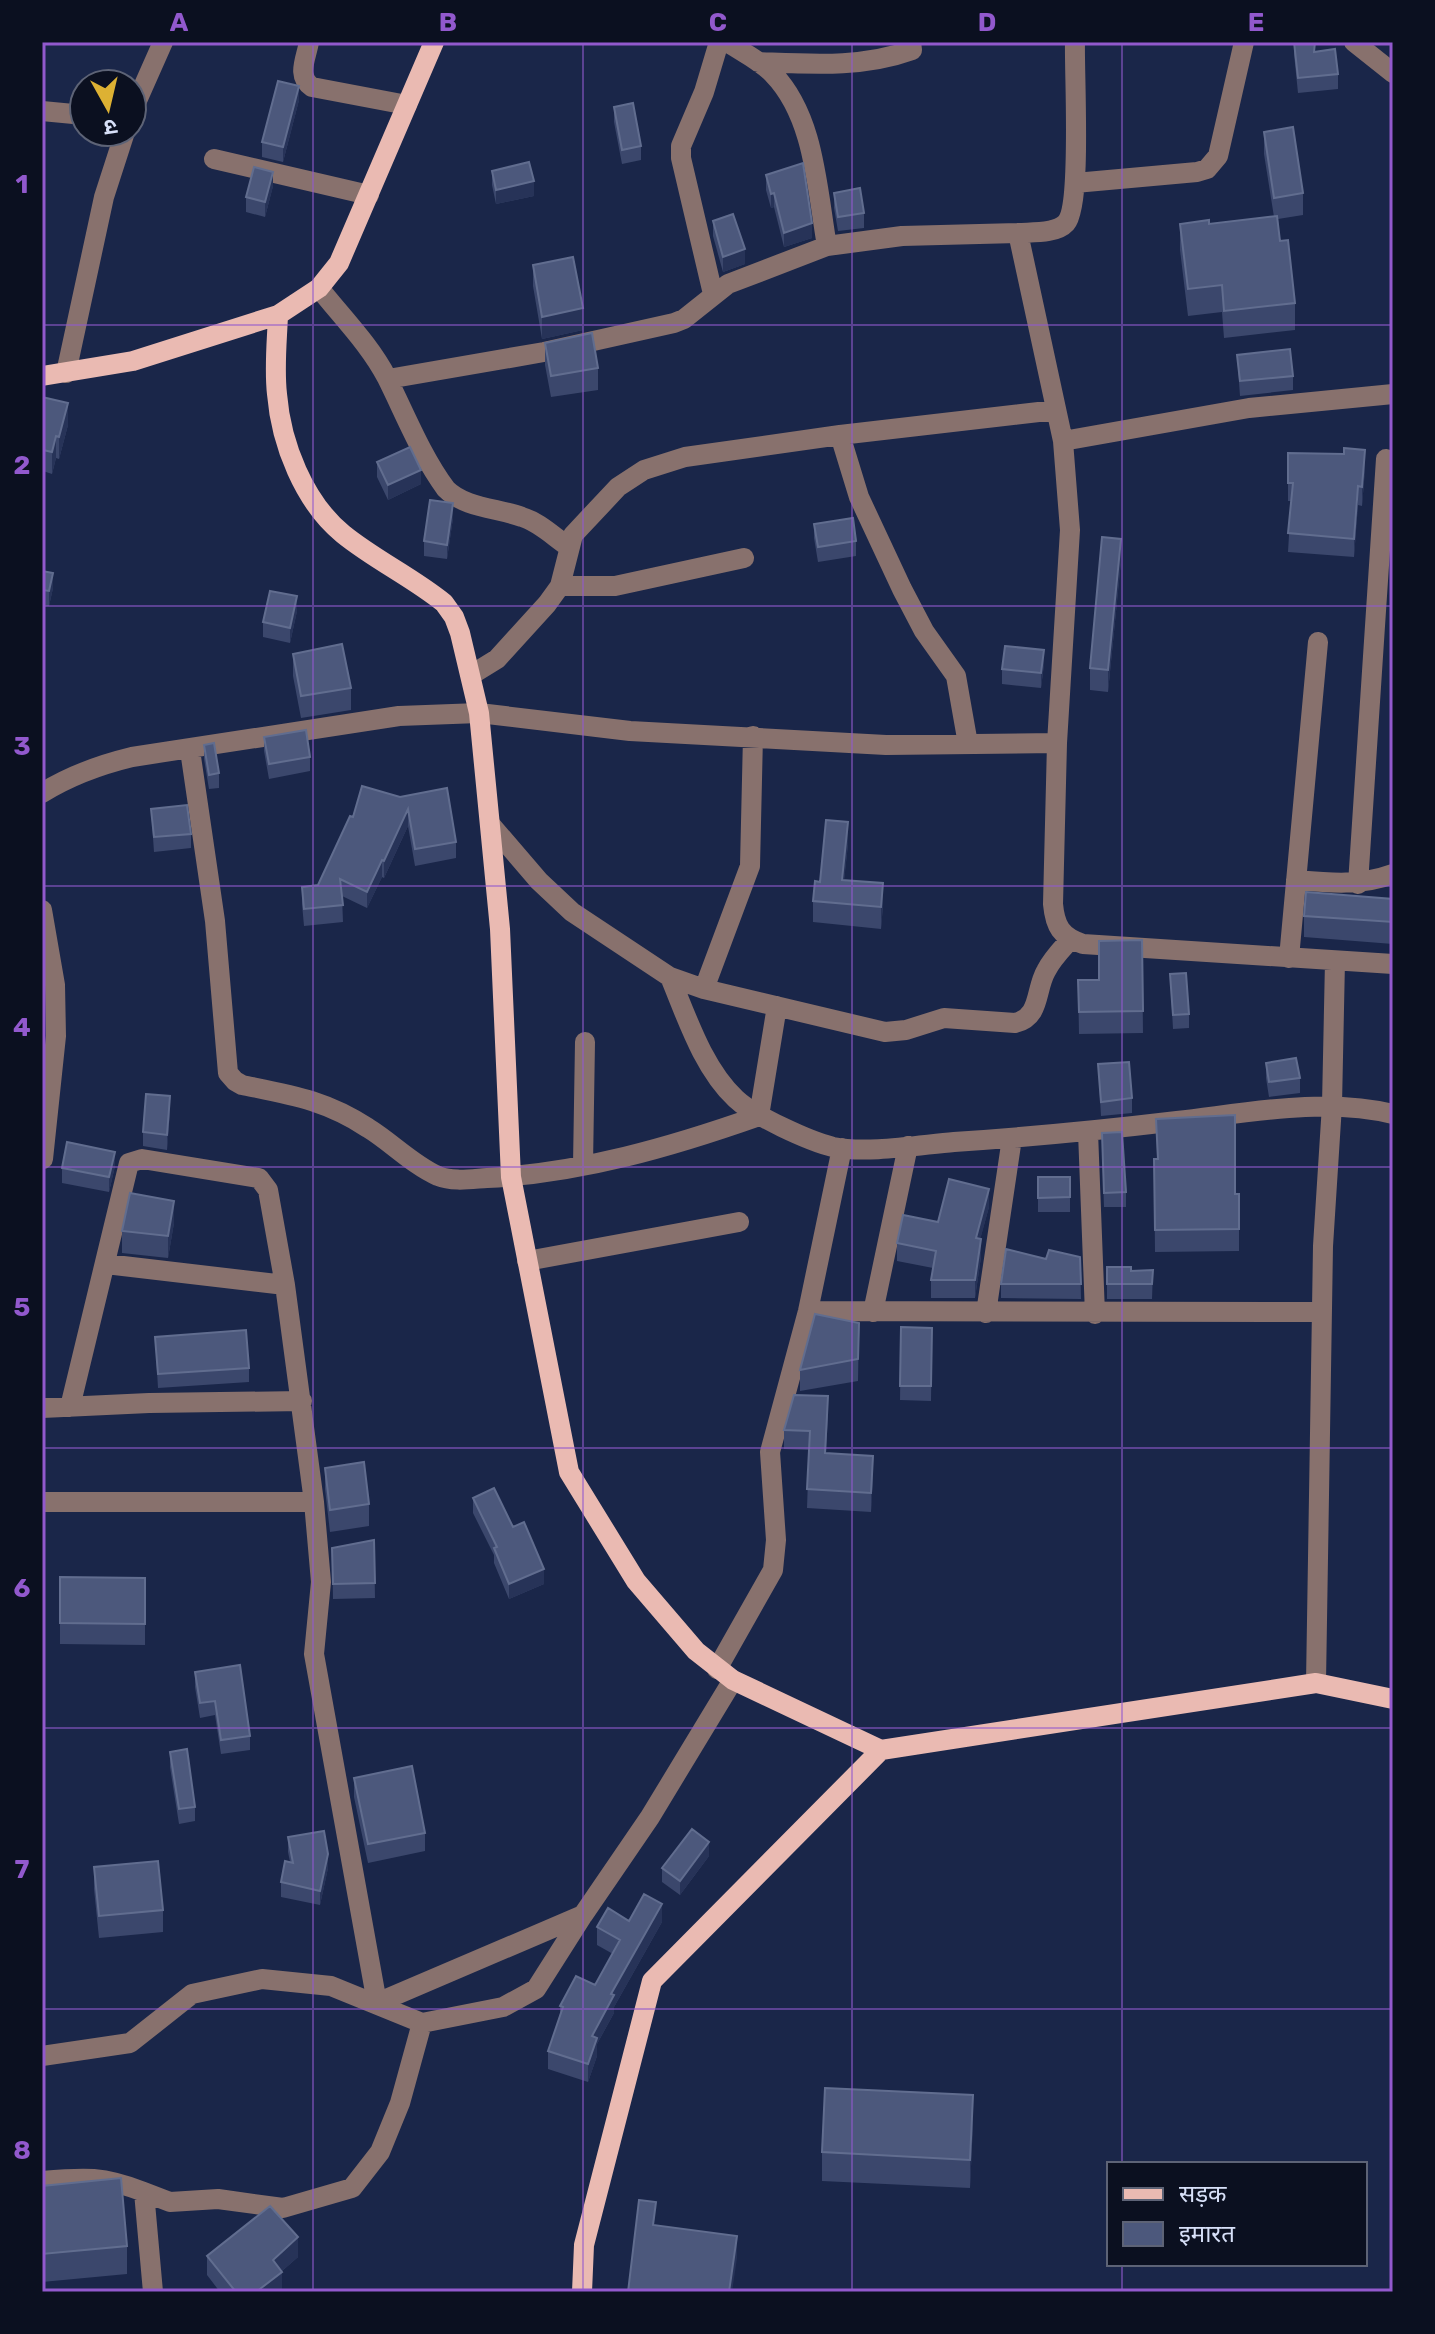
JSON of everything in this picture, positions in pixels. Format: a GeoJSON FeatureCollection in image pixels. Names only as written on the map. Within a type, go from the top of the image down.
{"type":"FeatureCollection","features":[{"type":"Feature","properties":{"kind":"main road"},"geometry":{"type":"LineString","coordinates":[[42,376],[133,361],[278,315],[319,288],[339,263],[434,42]]}},
{"type":"Feature","properties":{"kind":"main road"},"geometry":{"type":"LineString","coordinates":[[278,315],[275,366],[281,419],[288,446],[311,498],[325,518],[345,536],[444,603],[460,633],[479,713],[500,929],[511,1177],[569,1472],[636,1581],[696,1651],[725,1674],[881,1750],[1316,1683],[1393,1699]]}},
{"type":"Feature","properties":{"kind":"main road"},"geometry":{"type":"LineString","coordinates":[[582,2292],[584,2245],[652,1981],[881,1750]]}},
{"type":"Feature","properties":{"kind":"street"},"geometry":{"type":"LineString","coordinates":[[148,76],[163,42]]}},
{"type":"Feature","properties":{"kind":"street"},"geometry":{"type":"LineString","coordinates":[[309,42],[302,71],[306,84],[407,105]]}},
{"type":"Feature","properties":{"kind":"street"},"geometry":{"type":"LineString","coordinates":[[713,294],[681,158],[681,146],[704,92],[719,42]]}},
{"type":"Feature","properties":{"kind":"street"},"geometry":{"type":"LineString","coordinates":[[727,42],[771,71],[786,89],[798,112],[807,138],[827,246]]}},
{"type":"Feature","properties":{"kind":"street"},"geometry":{"type":"LineString","coordinates":[[756,62],[836,66],[890,58],[912,50],[911,42]]}},
{"type":"Feature","properties":{"kind":"street"},"geometry":{"type":"LineString","coordinates":[[388,379],[544,352],[674,323],[684,319],[713,294],[747,275],[827,246],[902,236],[1052,230],[1069,221],[1072,212],[1075,183],[1075,42]]}},
{"type":"Feature","properties":{"kind":"street"},"geometry":{"type":"LineString","coordinates":[[1075,183],[1197,172],[1213,164],[1218,156],[1244,42]]}},
{"type":"Feature","properties":{"kind":"street"},"geometry":{"type":"LineString","coordinates":[[1354,42],[1393,73]]}},
{"type":"Feature","properties":{"kind":"street"},"geometry":{"type":"LineString","coordinates":[[42,111],[68,113]]}},
{"type":"Feature","properties":{"kind":"street"},"geometry":{"type":"LineString","coordinates":[[73,372],[104,197],[120,148]]}},
{"type":"Feature","properties":{"kind":"street"},"geometry":{"type":"LineString","coordinates":[[214,159],[369,195]]}},
{"type":"Feature","properties":{"kind":"street"},"geometry":{"type":"LineString","coordinates":[[1018,233],[1063,441],[1070,530],[1057,743],[1055,923],[1070,940],[1083,944],[1393,964]]}},
{"type":"Feature","properties":{"kind":"street"},"geometry":{"type":"LineString","coordinates":[[319,288],[375,358],[416,440],[437,477],[453,496],[525,518],[569,547]]}},
{"type":"Feature","properties":{"kind":"street"},"geometry":{"type":"LineString","coordinates":[[1063,441],[1249,408],[1393,394]]}},
{"type":"Feature","properties":{"kind":"street"},"geometry":{"type":"LineString","coordinates":[[471,675],[497,659],[560,586],[573,535],[618,487],[644,470],[685,457],[1056,410]]}},
{"type":"Feature","properties":{"kind":"street"},"geometry":{"type":"LineString","coordinates":[[840,435],[859,497],[902,589],[924,631],[956,676],[968,744]]}},
{"type":"Feature","properties":{"kind":"street"},"geometry":{"type":"LineString","coordinates":[[1358,884],[1384,608],[1386,459]]}},
{"type":"Feature","properties":{"kind":"street"},"geometry":{"type":"LineString","coordinates":[[560,586],[615,586],[744,558]]}},
{"type":"Feature","properties":{"kind":"street"},"geometry":{"type":"LineString","coordinates":[[1289,958],[1318,642]]}},
{"type":"Feature","properties":{"kind":"street"},"geometry":{"type":"LineString","coordinates":[[42,793],[94,766],[132,757],[399,716],[479,713],[630,731],[886,745],[1057,743]]}},
{"type":"Feature","properties":{"kind":"street"},"geometry":{"type":"LineString","coordinates":[[704,989],[750,866],[753,736]]}},
{"type":"Feature","properties":{"kind":"street"},"geometry":{"type":"LineString","coordinates":[[190,750],[215,921],[228,1073],[235,1081],[328,1105],[369,1128],[441,1177],[462,1180],[511,1177],[681,1144],[759,1116]]}},
{"type":"Feature","properties":{"kind":"street"},"geometry":{"type":"LineString","coordinates":[[490,824],[539,881],[572,912],[670,977],[704,989],[885,1032],[906,1030],[944,1018],[1024,1021],[1034,1011],[1047,968],[1070,940]]}},
{"type":"Feature","properties":{"kind":"street"},"geometry":{"type":"LineString","coordinates":[[1296,880],[1358,884],[1393,874]]}},
{"type":"Feature","properties":{"kind":"street"},"geometry":{"type":"LineString","coordinates":[[42,910],[55,985],[56,1036],[43,1159]]}},
{"type":"Feature","properties":{"kind":"street"},"geometry":{"type":"LineString","coordinates":[[1316,1683],[1322,1312],[1335,961]]}},
{"type":"Feature","properties":{"kind":"street"},"geometry":{"type":"LineString","coordinates":[[670,977],[693,1032],[723,1086],[759,1116],[830,1146],[908,1146],[1088,1132],[1332,1105],[1393,1114]]}},
{"type":"Feature","properties":{"kind":"street"},"geometry":{"type":"LineString","coordinates":[[759,1116],[777,1006]]}},
{"type":"Feature","properties":{"kind":"street"},"geometry":{"type":"LineString","coordinates":[[583,1165],[585,1042]]}},
{"type":"Feature","properties":{"kind":"street"},"geometry":{"type":"LineString","coordinates":[[1088,1132],[1095,1314]]}},
{"type":"Feature","properties":{"kind":"street"},"geometry":{"type":"LineString","coordinates":[[986,1313],[1012,1138]]}},
{"type":"Feature","properties":{"kind":"street"},"geometry":{"type":"LineString","coordinates":[[873,1312],[908,1146]]}},
{"type":"Feature","properties":{"kind":"street"},"geometry":{"type":"LineString","coordinates":[[42,2056],[130,2043],[192,1994],[262,1979],[331,1986],[422,2023],[503,2007],[536,1989],[650,1817],[725,1674],[773,1570],[776,1540],[770,1452],[808,1311],[842,1148]]}},
{"type":"Feature","properties":{"kind":"street"},"geometry":{"type":"LineString","coordinates":[[70,1407],[126,1169],[132,1160],[259,1178],[268,1190],[285,1285],[314,1502],[321,1582],[314,1654],[377,2003]]}},
{"type":"Feature","properties":{"kind":"street"},"geometry":{"type":"LineString","coordinates":[[527,1261],[739,1222]]}},
{"type":"Feature","properties":{"kind":"street"},"geometry":{"type":"LineString","coordinates":[[106,1264],[285,1285]]}},
{"type":"Feature","properties":{"kind":"street"},"geometry":{"type":"LineString","coordinates":[[808,1311],[1095,1314],[1322,1312]]}},
{"type":"Feature","properties":{"kind":"street"},"geometry":{"type":"LineString","coordinates":[[42,1408],[302,1401]]}},
{"type":"Feature","properties":{"kind":"street"},"geometry":{"type":"LineString","coordinates":[[42,1502],[314,1502]]}},
{"type":"Feature","properties":{"kind":"street"},"geometry":{"type":"LineString","coordinates":[[377,2003],[583,1915]]}},
{"type":"Feature","properties":{"kind":"street"},"geometry":{"type":"LineString","coordinates":[[42,2181],[79,2178],[112,2180],[170,2202],[218,2199],[283,2208],[352,2188],[380,2152],[400,2103],[422,2023]]}},
{"type":"Feature","properties":{"kind":"street"},"geometry":{"type":"LineString","coordinates":[[144,2192],[153,2292]]}},
{"type":"Feature","properties":{"kind":"building"},"geometry":{"type":"Polygon","coordinates":[[[1294,42],[1315,42],[1314,52],[1335,49],[1338,74],[1298,78],[1294,42]]]}},
{"type":"Feature","properties":{"kind":"building"},"geometry":{"type":"Polygon","coordinates":[[[278,81],[299,86],[283,147],[262,142],[278,81]]]}},
{"type":"Feature","properties":{"kind":"building"},"geometry":{"type":"Polygon","coordinates":[[[633,103],[641,146],[622,150],[614,107],[633,103]]]}},
{"type":"Feature","properties":{"kind":"building"},"geometry":{"type":"Polygon","coordinates":[[[1293,127],[1303,193],[1274,198],[1264,132],[1293,127]]]}},
{"type":"Feature","properties":{"kind":"building"},"geometry":{"type":"Polygon","coordinates":[[[529,162],[534,181],[496,190],[492,171],[529,162]]]}},
{"type":"Feature","properties":{"kind":"building"},"geometry":{"type":"Polygon","coordinates":[[[803,163],[812,223],[784,233],[766,175],[803,163]]]}},
{"type":"Feature","properties":{"kind":"building"},"geometry":{"type":"Polygon","coordinates":[[[254,167],[273,172],[265,202],[246,197],[254,167]]]}},
{"type":"Feature","properties":{"kind":"building"},"geometry":{"type":"Polygon","coordinates":[[[860,188],[864,213],[838,217],[834,193],[860,188]]]}},
{"type":"Feature","properties":{"kind":"building"},"geometry":{"type":"Polygon","coordinates":[[[733,214],[745,249],[723,257],[713,221],[733,214]]]}},
{"type":"Feature","properties":{"kind":"building"},"geometry":{"type":"Polygon","coordinates":[[[1277,216],[1280,241],[1288,240],[1295,303],[1224,311],[1222,285],[1188,289],[1180,224],[1277,216]]]}},
{"type":"Feature","properties":{"kind":"building"},"geometry":{"type":"Polygon","coordinates":[[[573,257],[583,308],[542,317],[533,265],[573,257]]]}},
{"type":"Feature","properties":{"kind":"building"},"geometry":{"type":"Polygon","coordinates":[[[592,333],[598,368],[551,376],[545,343],[592,333]]]}},
{"type":"Feature","properties":{"kind":"building"},"geometry":{"type":"Polygon","coordinates":[[[1290,349],[1293,376],[1240,381],[1237,355],[1290,349]]]}},
{"type":"Feature","properties":{"kind":"building"},"geometry":{"type":"Polygon","coordinates":[[[42,397],[68,403],[52,452],[43,450],[42,454],[42,397]]]}},
{"type":"Feature","properties":{"kind":"building"},"geometry":{"type":"Polygon","coordinates":[[[410,447],[421,470],[388,485],[377,462],[410,447]]]}},
{"type":"Feature","properties":{"kind":"building"},"geometry":{"type":"Polygon","coordinates":[[[1344,448],[1365,450],[1362,487],[1358,486],[1354,539],[1288,533],[1293,483],[1288,483],[1288,453],[1344,454],[1344,448]]]}},
{"type":"Feature","properties":{"kind":"building"},"geometry":{"type":"Polygon","coordinates":[[[430,500],[453,503],[447,545],[424,541],[430,500]]]}},
{"type":"Feature","properties":{"kind":"building"},"geometry":{"type":"Polygon","coordinates":[[[853,518],[856,541],[818,547],[814,524],[853,518]]]}},
{"type":"Feature","properties":{"kind":"building"},"geometry":{"type":"Polygon","coordinates":[[[1102,537],[1121,539],[1108,670],[1090,668],[1102,537]]]}},
{"type":"Feature","properties":{"kind":"building"},"geometry":{"type":"Polygon","coordinates":[[[42,571],[53,573],[49,591],[42,590],[42,571]]]}},
{"type":"Feature","properties":{"kind":"building"},"geometry":{"type":"Polygon","coordinates":[[[270,591],[297,596],[290,628],[263,622],[270,591]]]}},
{"type":"Feature","properties":{"kind":"building"},"geometry":{"type":"Polygon","coordinates":[[[342,644],[351,688],[301,696],[293,654],[342,644]]]}},
{"type":"Feature","properties":{"kind":"building"},"geometry":{"type":"Polygon","coordinates":[[[1005,646],[1044,650],[1041,673],[1002,669],[1005,646]]]}},
{"type":"Feature","properties":{"kind":"building"},"geometry":{"type":"Polygon","coordinates":[[[306,730],[310,757],[269,764],[264,737],[306,730]]]}},
{"type":"Feature","properties":{"kind":"building"},"geometry":{"type":"Polygon","coordinates":[[[214,743],[219,773],[209,775],[204,745],[214,743]]]}},
{"type":"Feature","properties":{"kind":"building"},"geometry":{"type":"Polygon","coordinates":[[[362,786],[400,797],[447,788],[456,842],[415,849],[408,809],[367,892],[340,879],[343,905],[304,909],[302,887],[318,885],[350,816],[353,817],[362,786]]]}},
{"type":"Feature","properties":{"kind":"building"},"geometry":{"type":"Polygon","coordinates":[[[187,805],[191,834],[154,837],[151,809],[187,805]]]}},
{"type":"Feature","properties":{"kind":"building"},"geometry":{"type":"Polygon","coordinates":[[[826,820],[848,822],[842,880],[883,883],[881,907],[813,901],[815,881],[820,882],[826,820]]]}},
{"type":"Feature","properties":{"kind":"building"},"geometry":{"type":"Polygon","coordinates":[[[1306,892],[1393,899],[1393,922],[1304,916],[1306,892]]]}},
{"type":"Feature","properties":{"kind":"building"},"geometry":{"type":"Polygon","coordinates":[[[1142,940],[1143,1011],[1079,1012],[1078,980],[1099,980],[1099,941],[1142,940]]]}},
{"type":"Feature","properties":{"kind":"building"},"geometry":{"type":"Polygon","coordinates":[[[1186,973],[1189,1014],[1173,1015],[1170,974],[1186,973]]]}},
{"type":"Feature","properties":{"kind":"building"},"geometry":{"type":"Polygon","coordinates":[[[1296,1058],[1300,1078],[1269,1082],[1266,1063],[1296,1058]]]}},
{"type":"Feature","properties":{"kind":"building"},"geometry":{"type":"Polygon","coordinates":[[[1129,1062],[1132,1098],[1101,1102],[1098,1064],[1129,1062]]]}},
{"type":"Feature","properties":{"kind":"building"},"geometry":{"type":"Polygon","coordinates":[[[146,1094],[170,1096],[167,1135],[143,1132],[146,1094]]]}},
{"type":"Feature","properties":{"kind":"building"},"geometry":{"type":"Polygon","coordinates":[[[1235,1115],[1235,1194],[1239,1194],[1239,1229],[1155,1230],[1156,1119],[1235,1115]]]}},
{"type":"Feature","properties":{"kind":"building"},"geometry":{"type":"Polygon","coordinates":[[[1122,1132],[1126,1192],[1104,1193],[1102,1133],[1122,1132]]]}},
{"type":"Feature","properties":{"kind":"building"},"geometry":{"type":"Polygon","coordinates":[[[67,1142],[115,1152],[109,1177],[62,1168],[67,1142]]]}},
{"type":"Feature","properties":{"kind":"building"},"geometry":{"type":"Polygon","coordinates":[[[1038,1177],[1070,1177],[1070,1197],[1038,1198],[1038,1177]]]}},
{"type":"Feature","properties":{"kind":"building"},"geometry":{"type":"Polygon","coordinates":[[[949,1179],[989,1189],[976,1238],[981,1239],[975,1280],[931,1280],[936,1251],[897,1243],[903,1215],[938,1222],[949,1179]]]}},
{"type":"Feature","properties":{"kind":"building"},"geometry":{"type":"Polygon","coordinates":[[[130,1193],[174,1201],[168,1236],[122,1231],[130,1193]]]}},
{"type":"Feature","properties":{"kind":"building"},"geometry":{"type":"Polygon","coordinates":[[[1006,1249],[1046,1259],[1049,1250],[1080,1257],[1081,1284],[1001,1284],[1006,1249]]]}},
{"type":"Feature","properties":{"kind":"building"},"geometry":{"type":"Polygon","coordinates":[[[1107,1267],[1131,1267],[1131,1271],[1153,1270],[1152,1284],[1107,1284],[1107,1267]]]}},
{"type":"Feature","properties":{"kind":"building"},"geometry":{"type":"Polygon","coordinates":[[[815,1314],[859,1323],[858,1359],[800,1370],[815,1314]]]}},
{"type":"Feature","properties":{"kind":"building"},"geometry":{"type":"Polygon","coordinates":[[[901,1327],[932,1328],[931,1386],[900,1386],[901,1327]]]}},
{"type":"Feature","properties":{"kind":"building"},"geometry":{"type":"Polygon","coordinates":[[[246,1330],[249,1368],[158,1374],[155,1337],[246,1330]]]}},
{"type":"Feature","properties":{"kind":"building"},"geometry":{"type":"Polygon","coordinates":[[[794,1395],[828,1396],[825,1453],[873,1456],[871,1493],[807,1489],[810,1431],[784,1430],[794,1395]]]}},
{"type":"Feature","properties":{"kind":"building"},"geometry":{"type":"Polygon","coordinates":[[[364,1462],[369,1504],[330,1510],[325,1468],[364,1462]]]}},
{"type":"Feature","properties":{"kind":"building"},"geometry":{"type":"Polygon","coordinates":[[[494,1488],[513,1527],[524,1522],[544,1569],[509,1584],[494,1548],[497,1547],[473,1498],[494,1488]]]}},
{"type":"Feature","properties":{"kind":"building"},"geometry":{"type":"Polygon","coordinates":[[[374,1540],[375,1583],[333,1584],[332,1548],[374,1540]]]}},
{"type":"Feature","properties":{"kind":"building"},"geometry":{"type":"Polygon","coordinates":[[[60,1577],[145,1578],[145,1624],[60,1623],[60,1577]]]}},
{"type":"Feature","properties":{"kind":"building"},"geometry":{"type":"Polygon","coordinates":[[[240,1665],[250,1736],[221,1740],[215,1701],[200,1703],[195,1672],[240,1665]]]}},
{"type":"Feature","properties":{"kind":"building"},"geometry":{"type":"Polygon","coordinates":[[[187,1749],[195,1807],[179,1809],[170,1752],[187,1749]]]}},
{"type":"Feature","properties":{"kind":"building"},"geometry":{"type":"Polygon","coordinates":[[[412,1766],[425,1833],[368,1844],[354,1778],[412,1766]]]}},
{"type":"Feature","properties":{"kind":"building"},"geometry":{"type":"Polygon","coordinates":[[[692,1829],[709,1842],[680,1881],[662,1868],[692,1829]]]}},
{"type":"Feature","properties":{"kind":"building"},"geometry":{"type":"Polygon","coordinates":[[[324,1831],[328,1854],[320,1891],[281,1882],[285,1861],[293,1863],[288,1837],[324,1831]]]}},
{"type":"Feature","properties":{"kind":"building"},"geometry":{"type":"Polygon","coordinates":[[[158,1861],[163,1910],[99,1916],[94,1867],[158,1861]]]}},
{"type":"Feature","properties":{"kind":"building"},"geometry":{"type":"Polygon","coordinates":[[[644,1894],[662,1904],[611,1994],[614,1995],[592,2036],[597,2038],[588,2064],[548,2051],[563,2007],[560,2006],[576,1976],[595,1985],[620,1940],[597,1927],[608,1908],[629,1921],[644,1894]]]}},
{"type":"Feature","properties":{"kind":"building"},"geometry":{"type":"Polygon","coordinates":[[[825,2088],[973,2095],[970,2160],[822,2152],[825,2088]]]}},
{"type":"Feature","properties":{"kind":"building"},"geometry":{"type":"Polygon","coordinates":[[[121,2178],[127,2246],[42,2254],[42,2186],[121,2178]]]}},
{"type":"Feature","properties":{"kind":"building"},"geometry":{"type":"Polygon","coordinates":[[[639,2200],[656,2202],[653,2225],[737,2236],[729,2292],[628,2292],[639,2200]]]}},
{"type":"Feature","properties":{"kind":"building"},"geometry":{"type":"Polygon","coordinates":[[[270,2206],[298,2237],[273,2260],[282,2272],[256,2292],[236,2292],[207,2256],[270,2206]]]}}]}
